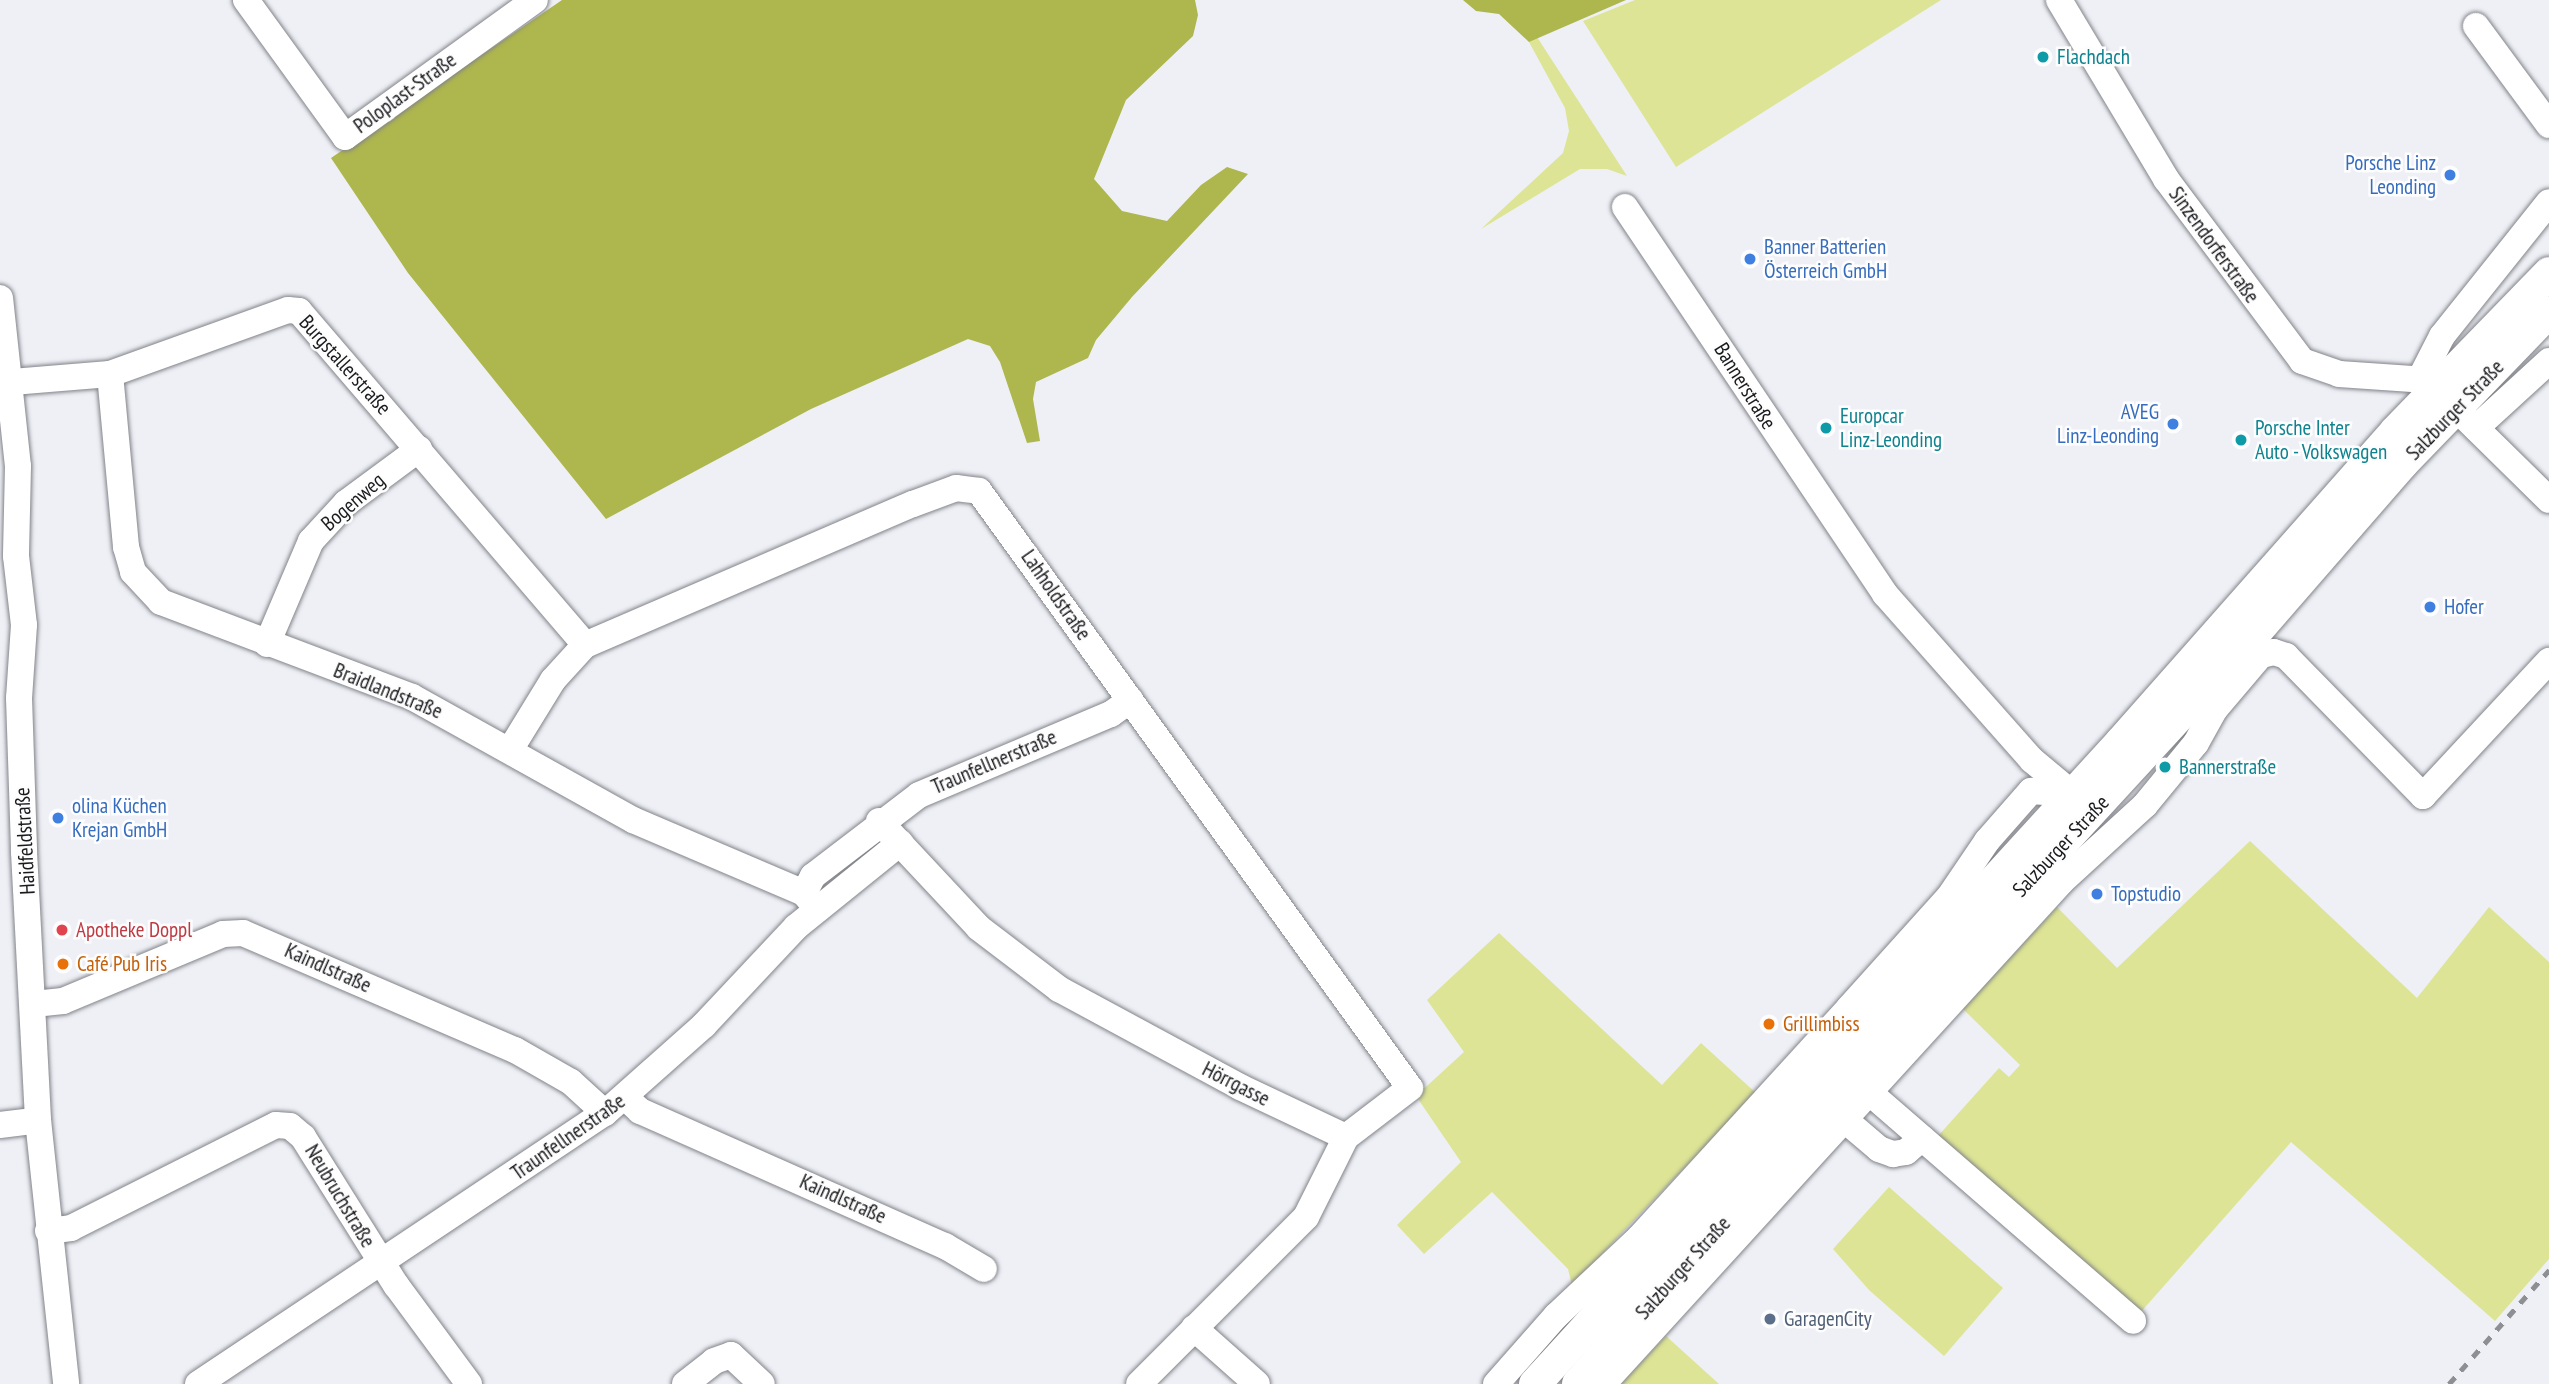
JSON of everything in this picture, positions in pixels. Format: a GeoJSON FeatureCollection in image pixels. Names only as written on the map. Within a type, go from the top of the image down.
{"type":"FeatureCollection","features":[{"type":"Feature","properties":{"kind":"main road","name":"Salzburger Straße"},"geometry":{"type":"LineString","coordinates":[[1535,1384],[2082,803],[2448,401],[2549,273]]}},
{"type":"Feature","properties":{"kind":"main road","name":"Salzburger Straße"},"geometry":{"type":"LineString","coordinates":[[2448,401],[2549,312]]}},
{"type":"Feature","properties":{"kind":"main road","name":"Salzburger Straße"},"geometry":{"type":"LineString","coordinates":[[1578,1384],[2082,803]]}},
{"type":"Feature","properties":{"kind":"street","name":"Poloplast-Straße"},"geometry":{"type":"LineString","coordinates":[[246,0],[345,137],[535,0]]}},
{"type":"Feature","properties":{"kind":"street","name":"Sinzendorferstraße"},"geometry":{"type":"LineString","coordinates":[[2059,0],[2166,179],[2290,349],[2318,370],[2448,401]]}},
{"type":"Feature","properties":{"kind":"street"},"geometry":{"type":"LineString","coordinates":[[2476,26],[2549,125]]}},
{"type":"Feature","properties":{"kind":"street","name":"Salzburger Straße"},"geometry":{"type":"LineString","coordinates":[[2549,202],[2442,336],[2448,401],[2549,361]]}},
{"type":"Feature","properties":{"kind":"street","name":"Bannerstraße"},"geometry":{"type":"LineString","coordinates":[[1625,206],[1885,594],[2032,760],[2116,831]]}},
{"type":"Feature","properties":{"kind":"street","name":"Haidfeldstraße"},"geometry":{"type":"LineString","coordinates":[[0,298],[12,382],[18,466],[16,565],[24,625],[19,698],[23,838],[34,1004],[38,1120],[66,1384]]}},
{"type":"Feature","properties":{"kind":"street","name":"Burgstallerstraße"},"geometry":{"type":"LineString","coordinates":[[12,382],[110,374],[288,310],[299,311],[585,645]]}},
{"type":"Feature","properties":{"kind":"street","name":"Braidlandstraße"},"geometry":{"type":"LineString","coordinates":[[110,374],[127,547],[133,572],[162,603],[412,697],[633,820],[811,901]]}},
{"type":"Feature","properties":{"kind":"street"},"geometry":{"type":"LineString","coordinates":[[2448,401],[2549,500]]}},
{"type":"Feature","properties":{"kind":"street","name":"Bogenweg"},"geometry":{"type":"LineString","coordinates":[[267,644],[312,541],[346,503],[419,449]]}},
{"type":"Feature","properties":{"kind":"street","name":"Lahholdstraße"},"geometry":{"type":"LineString","coordinates":[[510,750],[553,680],[585,645],[913,504],[970,487],[989,500],[1410,1088],[1346,1137]]}},
{"type":"Feature","properties":{"kind":"street","name":"Salzburger Straße"},"geometry":{"type":"LineString","coordinates":[[1603,1384],[2061,882],[2116,831],[2196,743],[2214,709],[2261,655],[2274,652],[2286,656],[2423,796],[2549,661]]}},
{"type":"Feature","properties":{"kind":"street","name":"Traunfellnerstraße"},"geometry":{"type":"LineString","coordinates":[[811,901],[813,876],[879,821],[941,783],[1111,713],[1130,700]]}},
{"type":"Feature","properties":{"kind":"street","name":"Salzburger Straße"},"geometry":{"type":"LineString","coordinates":[[1496,1384],[1564,1308],[1640,1237],[1849,1008],[1949,897],[1987,841],[2031,791],[2082,803]]}},
{"type":"Feature","properties":{"kind":"street","name":"Hörrgasse"},"geometry":{"type":"LineString","coordinates":[[879,821],[979,928],[1059,989],[1240,1087],[1346,1137]]}},
{"type":"Feature","properties":{"kind":"street","name":"Traunfellnerstraße"},"geometry":{"type":"LineString","coordinates":[[198,1384],[615,1105],[704,1025],[811,901],[900,843]]}},
{"type":"Feature","properties":{"kind":"street","name":"Kaindlstraße"},"geometry":{"type":"LineString","coordinates":[[34,1004],[63,1001],[223,934],[243,933],[515,1050],[615,1105],[640,1111],[945,1245],[984,1269]]}},
{"type":"Feature","properties":{"kind":"street"},"geometry":{"type":"LineString","coordinates":[[1870,1093],[2133,1321]]}},
{"type":"Feature","properties":{"kind":"street"},"geometry":{"type":"LineString","coordinates":[[0,1125],[38,1120]]}},
{"type":"Feature","properties":{"kind":"street"},"geometry":{"type":"LineString","coordinates":[[1846,1120],[1878,1149],[1893,1154],[1906,1152],[1922,1138]]}},
{"type":"Feature","properties":{"kind":"street","name":"Neubruchstraße"},"geometry":{"type":"LineString","coordinates":[[48,1231],[71,1228],[282,1125],[303,1137],[381,1263],[469,1384]]}},
{"type":"Feature","properties":{"kind":"street"},"geometry":{"type":"LineString","coordinates":[[1139,1384],[1306,1217],[1346,1137]]}},
{"type":"Feature","properties":{"kind":"street"},"geometry":{"type":"LineString","coordinates":[[1194,1328],[1257,1384]]}},
{"type":"Feature","properties":{"kind":"street"},"geometry":{"type":"LineString","coordinates":[[685,1384],[714,1361],[731,1355],[762,1384]]}},
{"type":"Feature","properties":{"kind":"green space"},"geometry":{"type":"Polygon","coordinates":[[[562,0],[1195,0],[1198,15],[1193,36],[1126,100],[1094,179],[1122,211],[1167,221],[1201,185],[1227,167],[1248,174],[1132,297],[1096,340],[1088,358],[1036,382],[1033,399],[1040,441],[1027,443],[1000,362],[990,346],[968,339],[811,409],[606,519],[408,273],[331,158],[562,0]]]}},
{"type":"Feature","properties":{"kind":"green space"},"geometry":{"type":"Polygon","coordinates":[[[1463,0],[1626,0],[1529,42],[1499,14],[1476,11],[1463,0]]]}},
{"type":"Feature","properties":{"kind":"green space"},"geometry":{"type":"Polygon","coordinates":[[[1635,0],[1941,0],[1676,167],[1583,21],[1635,0]]]}},
{"type":"Feature","properties":{"kind":"green space"},"geometry":{"type":"Polygon","coordinates":[[[1537,37],[1627,176],[1607,169],[1580,169],[1481,229],[1563,153],[1569,131],[1565,108],[1529,42],[1537,37]]]}},
{"type":"Feature","properties":{"kind":"green space"},"geometry":{"type":"Polygon","coordinates":[[[2250,841],[2417,998],[2489,907],[2549,962],[2549,1259],[2495,1321],[2291,1142],[2140,1313],[1938,1136],[1999,1068],[2009,1077],[2020,1065],[1963,1009],[2057,907],[2117,968],[2250,841]]]}},
{"type":"Feature","properties":{"kind":"green space"},"geometry":{"type":"Polygon","coordinates":[[[1499,933],[1662,1085],[1701,1043],[1756,1093],[1572,1285],[1568,1269],[1492,1192],[1424,1254],[1397,1225],[1461,1162],[1416,1096],[1464,1052],[1427,1000],[1499,933]]]}},
{"type":"Feature","properties":{"kind":"green space"},"geometry":{"type":"Polygon","coordinates":[[[1889,1187],[2003,1288],[1944,1356],[1869,1290],[1833,1249],[1889,1187]]]}},
{"type":"Feature","properties":{"kind":"green space"},"geometry":{"type":"Polygon","coordinates":[[[1666,1336],[1719,1384],[1621,1384],[1666,1336]]]}},
{"type":"Feature","properties":{"kind":"railway"},"geometry":{"type":"LineString","coordinates":[[2449,1384],[2549,1270]]}},
{"type":"Feature","properties":{"kind":"place","name":"Flachdach"},"geometry":{"type":"Point","coordinates":[2043,57]}},
{"type":"Feature","properties":{"kind":"place","name":"Porsche Linz Leonding"},"geometry":{"type":"Point","coordinates":[2450,175]}},
{"type":"Feature","properties":{"kind":"place","name":"Banner Batterien Österreich GmbH"},"geometry":{"type":"Point","coordinates":[1750,259]}},
{"type":"Feature","properties":{"kind":"place","name":"AVEG Linz-Leonding"},"geometry":{"type":"Point","coordinates":[2173,424]}},
{"type":"Feature","properties":{"kind":"place","name":"Europcar Linz-Leonding"},"geometry":{"type":"Point","coordinates":[1826,428]}},
{"type":"Feature","properties":{"kind":"place","name":"Porsche Inter Auto - Volkswagen"},"geometry":{"type":"Point","coordinates":[2241,440]}},
{"type":"Feature","properties":{"kind":"place","name":"Hofer"},"geometry":{"type":"Point","coordinates":[2430,607]}},
{"type":"Feature","properties":{"kind":"place","name":"Bannerstraße"},"geometry":{"type":"Point","coordinates":[2165,767]}},
{"type":"Feature","properties":{"kind":"place","name":"olina Küchen Krejan GmbH"},"geometry":{"type":"Point","coordinates":[58,818]}},
{"type":"Feature","properties":{"kind":"place","name":"Topstudio"},"geometry":{"type":"Point","coordinates":[2097,894]}},
{"type":"Feature","properties":{"kind":"place","name":"Apotheke Doppl"},"geometry":{"type":"Point","coordinates":[62,930]}},
{"type":"Feature","properties":{"kind":"place","name":"Café Pub Iris"},"geometry":{"type":"Point","coordinates":[63,964]}},
{"type":"Feature","properties":{"kind":"place","name":"Grillimbiss"},"geometry":{"type":"Point","coordinates":[1769,1024]}},
{"type":"Feature","properties":{"kind":"place","name":"GaragenCity"},"geometry":{"type":"Point","coordinates":[1770,1319]}}]}
